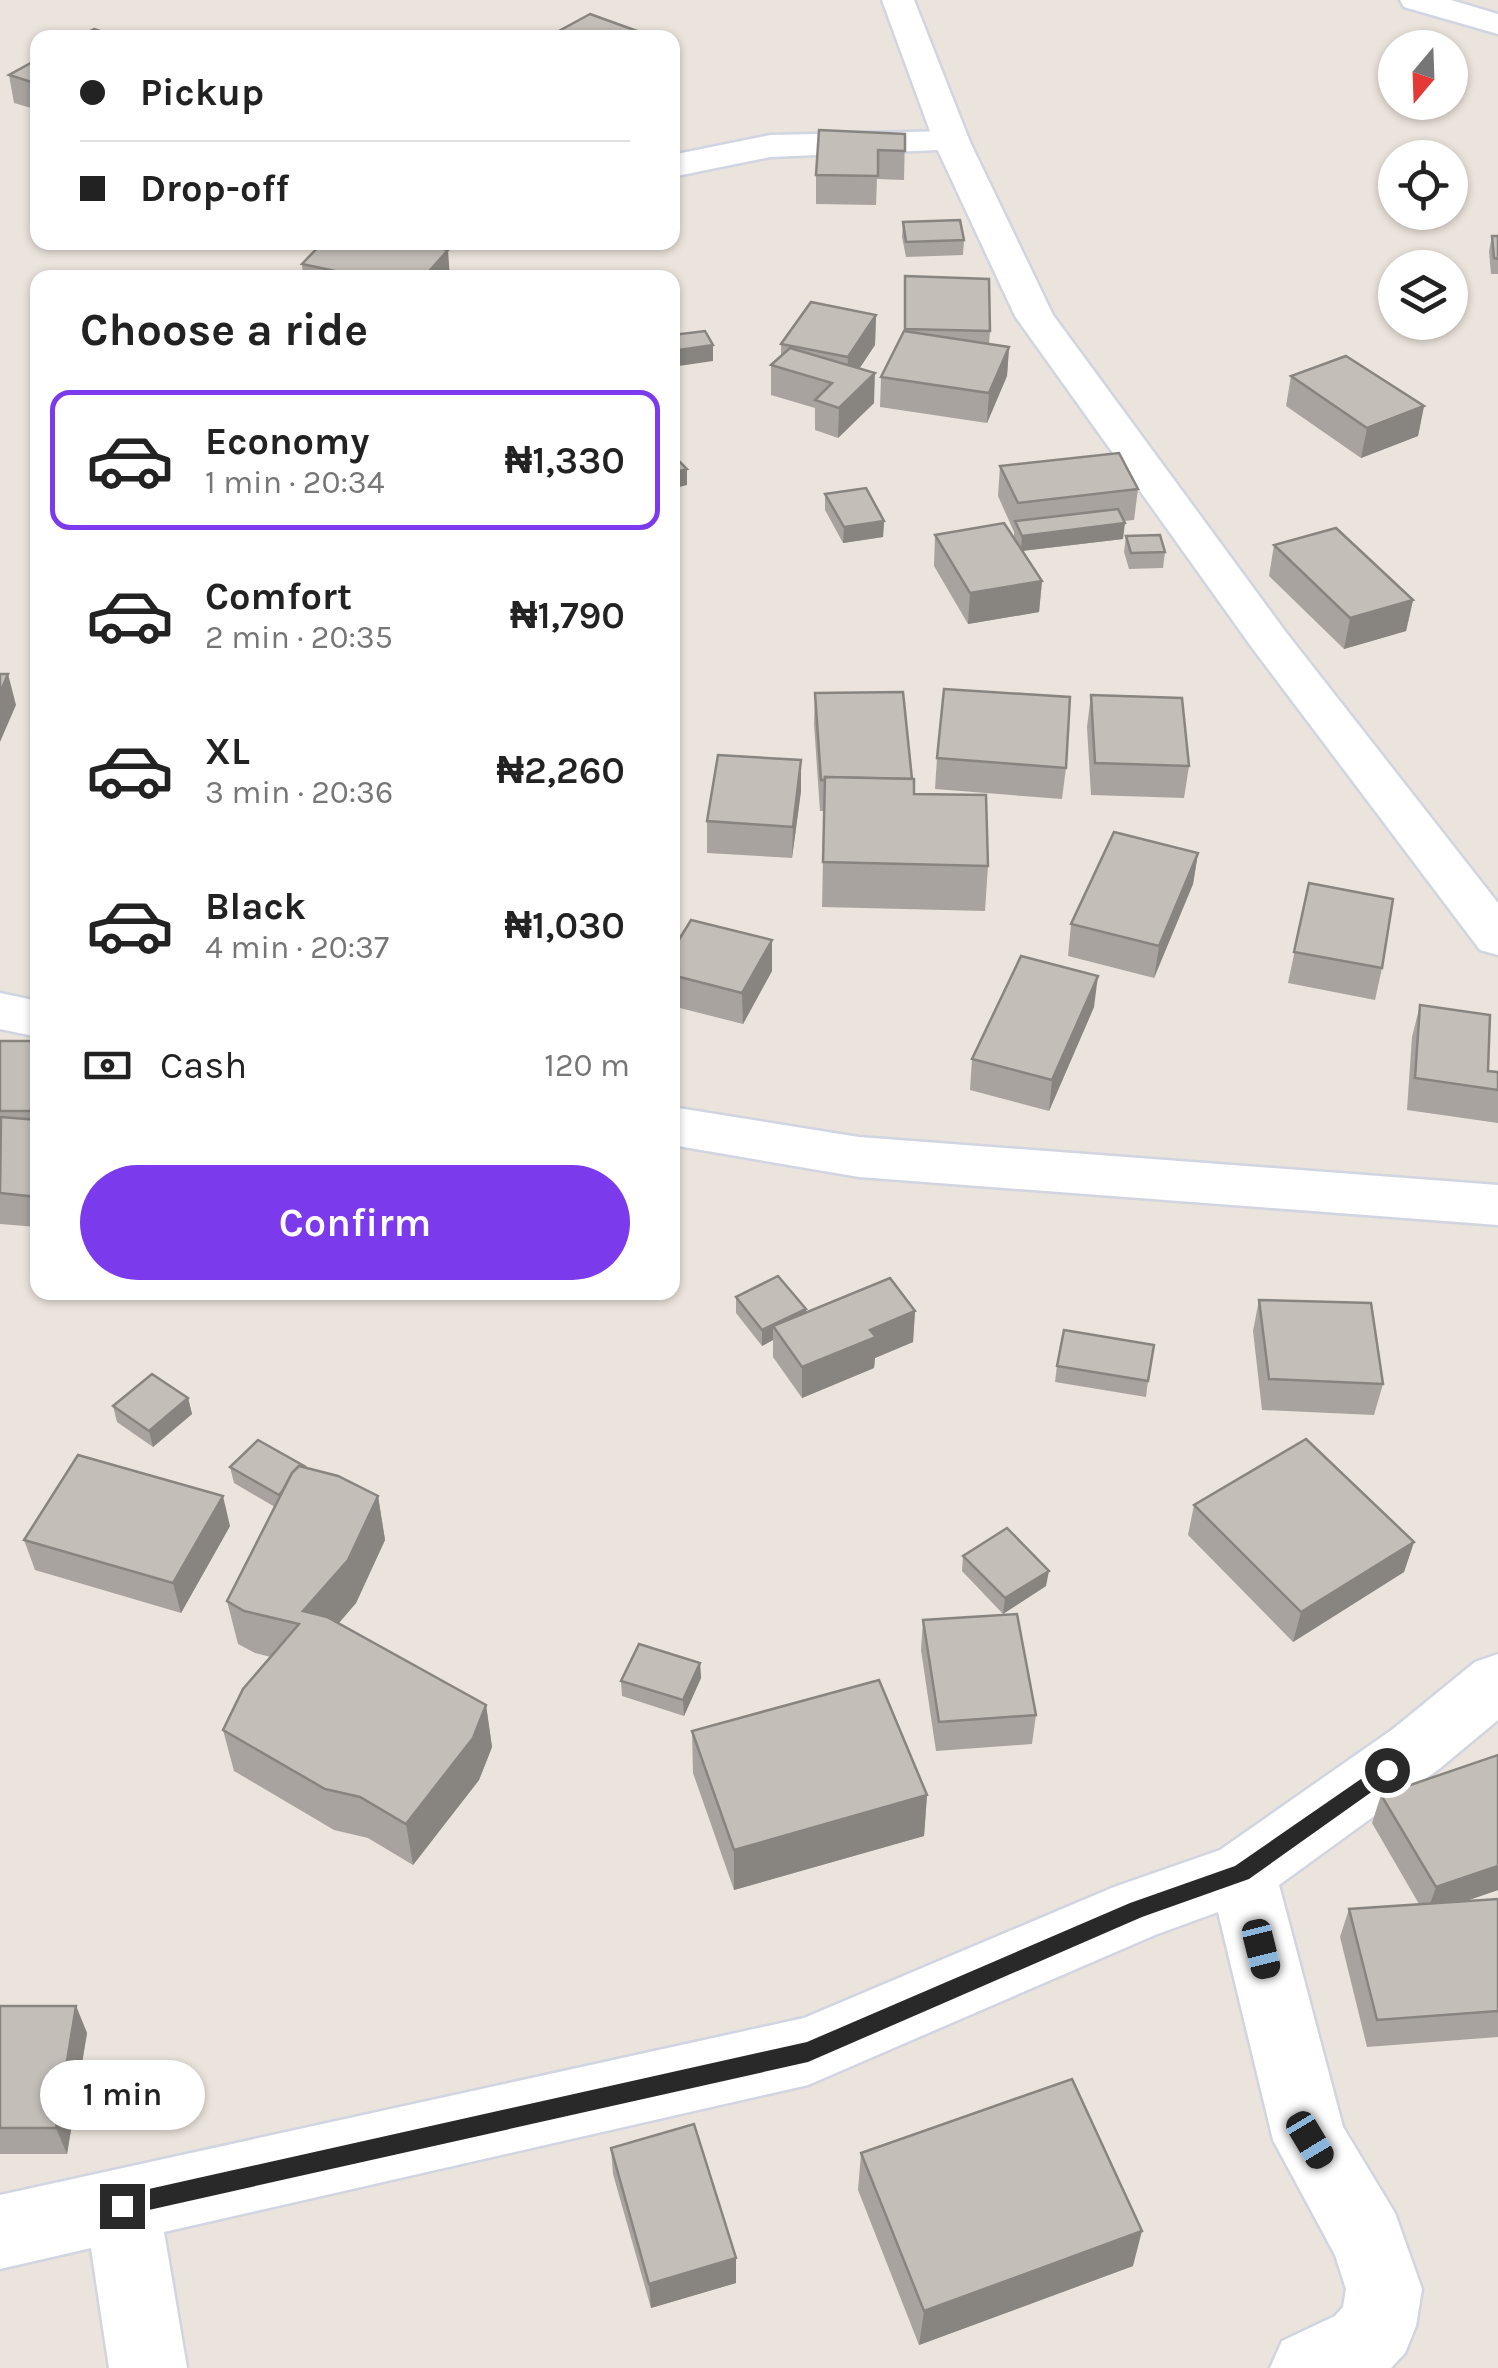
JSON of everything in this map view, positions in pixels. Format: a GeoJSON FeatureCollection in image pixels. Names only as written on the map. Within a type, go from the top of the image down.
{"type":"FeatureCollection","features":[{"type":"Feature","properties":{"kind":"street"},"geometry":{"type":"LineString","coordinates":[[898,0],[952,142],[1034,316],[1269,640],[1498,938]]}},
{"type":"Feature","properties":{"kind":"street"},"geometry":{"type":"LineString","coordinates":[[1416,0],[1498,24]]}},
{"type":"Feature","properties":{"kind":"street"},"geometry":{"type":"LineString","coordinates":[[680,164],[770,146],[952,142]]}},
{"type":"Feature","properties":{"kind":"street"},"geometry":{"type":"LineString","coordinates":[[0,1011],[30,1017]]}},
{"type":"Feature","properties":{"kind":"street"},"geometry":{"type":"LineString","coordinates":[[680,1127],[859,1157],[1498,1205]]}},
{"type":"Feature","properties":{"kind":"street"},"geometry":{"type":"LineString","coordinates":[[0,2232],[808,2052],[1138,1909],[1242,1873],[1416,1749],[1498,1682]]}},
{"type":"Feature","properties":{"kind":"street"},"geometry":{"type":"LineString","coordinates":[[1242,1873],[1310,2140],[1368,2239],[1384,2289],[1378,2326],[1362,2343],[1309,2368]]}},
{"type":"Feature","properties":{"kind":"street"},"geometry":{"type":"LineString","coordinates":[[122,2206],[148,2368]]}},
{"type":"Feature","properties":{"kind":"building"},"geometry":{"type":"Polygon","coordinates":[[[590,14],[634,30],[561,30],[590,14]]]}},
{"type":"Feature","properties":{"kind":"building"},"geometry":{"type":"Polygon","coordinates":[[[30,63],[30,82],[9,75],[30,63]]]}},
{"type":"Feature","properties":{"kind":"building"},"geometry":{"type":"Polygon","coordinates":[[[819,130],[905,134],[905,151],[878,150],[878,176],[816,175],[819,130]]]}},
{"type":"Feature","properties":{"kind":"building"},"geometry":{"type":"Polygon","coordinates":[[[960,220],[964,240],[906,242],[903,222],[960,220]]]}},
{"type":"Feature","properties":{"kind":"building"},"geometry":{"type":"Polygon","coordinates":[[[1492,236],[1498,236],[1498,259],[1494,258],[1492,236]]]}},
{"type":"Feature","properties":{"kind":"building"},"geometry":{"type":"Polygon","coordinates":[[[315,250],[448,250],[430,270],[330,270],[302,264],[315,250]]]}},
{"type":"Feature","properties":{"kind":"building"},"geometry":{"type":"Polygon","coordinates":[[[905,276],[989,279],[990,331],[905,329],[905,276]]]}},
{"type":"Feature","properties":{"kind":"building"},"geometry":{"type":"Polygon","coordinates":[[[811,302],[876,315],[848,357],[781,344],[811,302]]]}},
{"type":"Feature","properties":{"kind":"building"},"geometry":{"type":"Polygon","coordinates":[[[705,331],[713,345],[680,350],[680,334],[705,331]]]}},
{"type":"Feature","properties":{"kind":"building"},"geometry":{"type":"Polygon","coordinates":[[[904,331],[1009,347],[989,393],[881,377],[904,331]]]}},
{"type":"Feature","properties":{"kind":"building"},"geometry":{"type":"Polygon","coordinates":[[[790,348],[875,373],[839,408],[815,400],[832,383],[771,365],[790,348]]]}},
{"type":"Feature","properties":{"kind":"building"},"geometry":{"type":"Polygon","coordinates":[[[1346,356],[1424,406],[1367,428],[1291,376],[1346,356]]]}},
{"type":"Feature","properties":{"kind":"building"},"geometry":{"type":"Polygon","coordinates":[[[1119,453],[1138,489],[1018,503],[1000,466],[1119,453]]]}},
{"type":"Feature","properties":{"kind":"building"},"geometry":{"type":"Polygon","coordinates":[[[866,488],[884,521],[844,527],[825,494],[866,488]]]}},
{"type":"Feature","properties":{"kind":"building"},"geometry":{"type":"Polygon","coordinates":[[[1118,509],[1125,523],[1022,536],[1015,521],[1118,509]]]}},
{"type":"Feature","properties":{"kind":"building"},"geometry":{"type":"Polygon","coordinates":[[[1004,523],[1042,581],[970,593],[935,535],[1004,523]]]}},
{"type":"Feature","properties":{"kind":"building"},"geometry":{"type":"Polygon","coordinates":[[[1336,528],[1413,600],[1350,618],[1274,545],[1336,528]]]}},
{"type":"Feature","properties":{"kind":"building"},"geometry":{"type":"Polygon","coordinates":[[[1160,535],[1165,552],[1131,553],[1126,536],[1160,535]]]}},
{"type":"Feature","properties":{"kind":"building"},"geometry":{"type":"Polygon","coordinates":[[[0,674],[8,674],[0,693],[0,674]]]}},
{"type":"Feature","properties":{"kind":"building"},"geometry":{"type":"Polygon","coordinates":[[[944,689],[1070,697],[1066,768],[937,758],[944,689]]]}},
{"type":"Feature","properties":{"kind":"building"},"geometry":{"type":"Polygon","coordinates":[[[903,692],[912,779],[821,780],[815,693],[903,692]]]}},
{"type":"Feature","properties":{"kind":"building"},"geometry":{"type":"Polygon","coordinates":[[[1091,695],[1182,698],[1189,766],[1095,763],[1091,695]]]}},
{"type":"Feature","properties":{"kind":"building"},"geometry":{"type":"Polygon","coordinates":[[[718,755],[801,760],[793,827],[707,821],[718,755]]]}},
{"type":"Feature","properties":{"kind":"building"},"geometry":{"type":"Polygon","coordinates":[[[825,777],[914,779],[914,794],[986,795],[988,866],[823,862],[825,777]]]}},
{"type":"Feature","properties":{"kind":"building"},"geometry":{"type":"Polygon","coordinates":[[[1114,832],[1198,853],[1159,946],[1071,924],[1114,832]]]}},
{"type":"Feature","properties":{"kind":"building"},"geometry":{"type":"Polygon","coordinates":[[[1309,883],[1393,899],[1382,968],[1294,952],[1309,883]]]}},
{"type":"Feature","properties":{"kind":"building"},"geometry":{"type":"Polygon","coordinates":[[[691,920],[772,940],[742,993],[680,977],[680,938],[691,920]]]}},
{"type":"Feature","properties":{"kind":"building"},"geometry":{"type":"Polygon","coordinates":[[[1021,956],[1098,976],[1052,1080],[972,1059],[1021,956]]]}},
{"type":"Feature","properties":{"kind":"building"},"geometry":{"type":"Polygon","coordinates":[[[1420,1005],[1490,1015],[1488,1071],[1498,1072],[1498,1090],[1415,1078],[1420,1005]]]}},
{"type":"Feature","properties":{"kind":"building"},"geometry":{"type":"Polygon","coordinates":[[[0,1041],[30,1041],[30,1111],[0,1111],[0,1041]]]}},
{"type":"Feature","properties":{"kind":"building"},"geometry":{"type":"Polygon","coordinates":[[[1,1117],[30,1119],[30,1196],[0,1193],[1,1117]]]}},
{"type":"Feature","properties":{"kind":"building"},"geometry":{"type":"Polygon","coordinates":[[[778,1276],[806,1309],[762,1330],[736,1297],[778,1276]]]}},
{"type":"Feature","properties":{"kind":"building"},"geometry":{"type":"Polygon","coordinates":[[[890,1278],[915,1311],[870,1330],[876,1337],[802,1367],[773,1326],[890,1278]]]}},
{"type":"Feature","properties":{"kind":"building"},"geometry":{"type":"Polygon","coordinates":[[[1259,1300],[1371,1303],[1383,1384],[1269,1379],[1259,1300]]]}},
{"type":"Feature","properties":{"kind":"building"},"geometry":{"type":"Polygon","coordinates":[[[1064,1330],[1154,1345],[1148,1381],[1057,1366],[1064,1330]]]}},
{"type":"Feature","properties":{"kind":"building"},"geometry":{"type":"Polygon","coordinates":[[[152,1374],[188,1398],[149,1431],[113,1406],[152,1374]]]}},
{"type":"Feature","properties":{"kind":"building"},"geometry":{"type":"Polygon","coordinates":[[[1306,1439],[1414,1542],[1301,1612],[1194,1505],[1306,1439]]]}},
{"type":"Feature","properties":{"kind":"building"},"geometry":{"type":"Polygon","coordinates":[[[258,1440],[306,1467],[299,1466],[292,1473],[279,1495],[230,1467],[258,1440]]]}},
{"type":"Feature","properties":{"kind":"building"},"geometry":{"type":"Polygon","coordinates":[[[78,1455],[223,1496],[173,1583],[24,1540],[78,1455]]]}},
{"type":"Feature","properties":{"kind":"building"},"geometry":{"type":"Polygon","coordinates":[[[299,1466],[338,1476],[378,1496],[348,1560],[303,1611],[327,1617],[486,1705],[473,1738],[406,1824],[360,1797],[325,1789],[223,1730],[243,1689],[299,1624],[244,1611],[227,1601],[299,1466]]]}},
{"type":"Feature","properties":{"kind":"building"},"geometry":{"type":"Polygon","coordinates":[[[1007,1528],[1049,1571],[1005,1598],[963,1556],[1007,1528]]]}},
{"type":"Feature","properties":{"kind":"building"},"geometry":{"type":"Polygon","coordinates":[[[1017,1614],[1036,1715],[939,1722],[923,1620],[1017,1614]]]}},
{"type":"Feature","properties":{"kind":"building"},"geometry":{"type":"Polygon","coordinates":[[[639,1644],[700,1663],[683,1700],[621,1681],[639,1644]]]}},
{"type":"Feature","properties":{"kind":"building"},"geometry":{"type":"Polygon","coordinates":[[[879,1680],[927,1795],[734,1850],[692,1731],[879,1680]]]}},
{"type":"Feature","properties":{"kind":"building"},"geometry":{"type":"Polygon","coordinates":[[[1498,1755],[1498,1866],[1436,1887],[1381,1795],[1498,1755]]]}},
{"type":"Feature","properties":{"kind":"building"},"geometry":{"type":"Polygon","coordinates":[[[1498,1899],[1498,2011],[1377,2020],[1349,1909],[1498,1899]]]}},
{"type":"Feature","properties":{"kind":"building"},"geometry":{"type":"Polygon","coordinates":[[[0,2006],[76,2006],[56,2128],[0,2128],[0,2006]]]}},
{"type":"Feature","properties":{"kind":"building"},"geometry":{"type":"Polygon","coordinates":[[[1072,2079],[1142,2231],[924,2311],[861,2153],[1072,2079]]]}},
{"type":"Feature","properties":{"kind":"building"},"geometry":{"type":"Polygon","coordinates":[[[694,2124],[736,2258],[649,2284],[611,2148],[694,2124]]]}},
{"type":"Feature","properties":{"kind":"route"},"geometry":{"type":"LineString","coordinates":[[122,2206],[808,2052],[1138,1909],[1242,1873],[1387,1770]]}}]}
